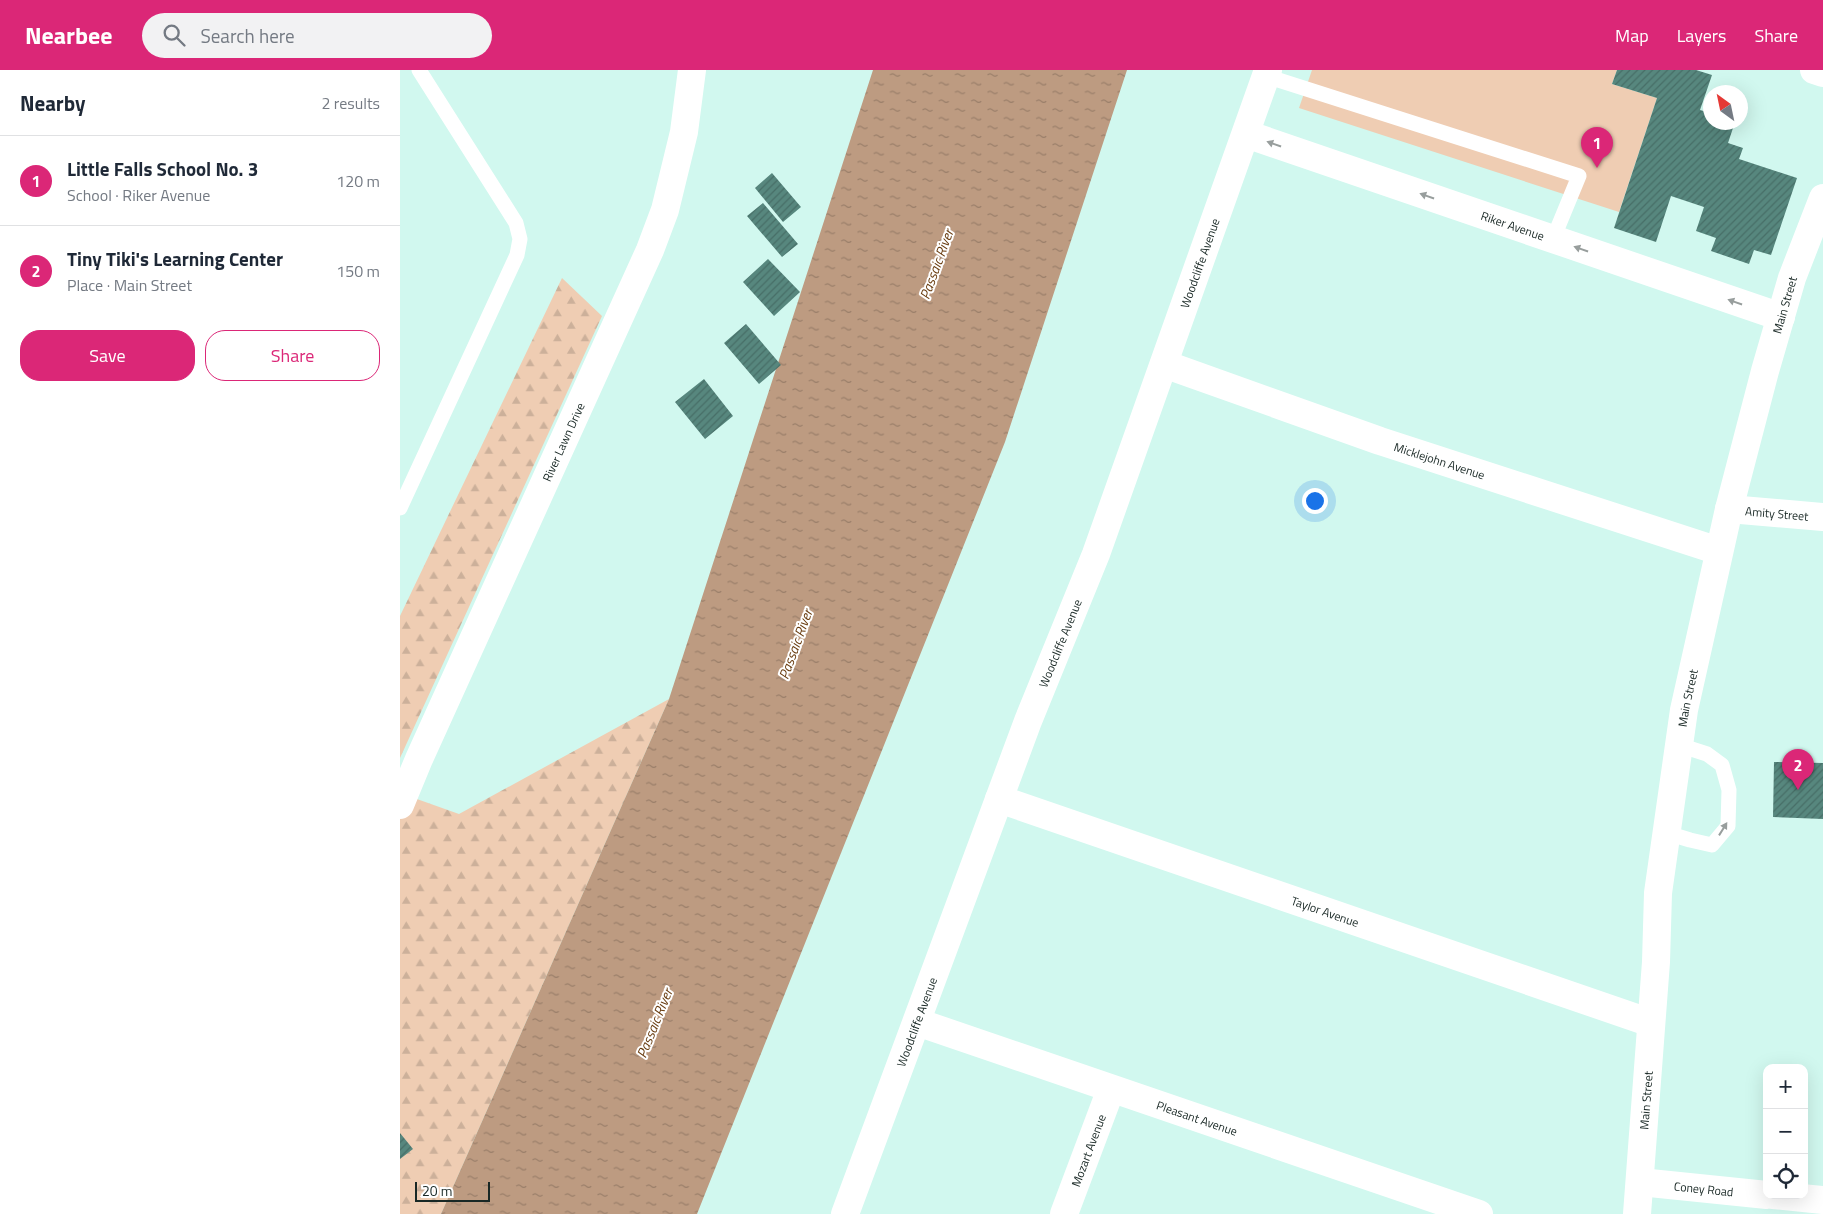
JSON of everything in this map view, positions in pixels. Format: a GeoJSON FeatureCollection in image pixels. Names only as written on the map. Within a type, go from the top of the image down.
{"type":"FeatureCollection","features":[{"type":"Feature","properties":{"kind":"street","name":"River Lawn Drive"},"geometry":{"type":"LineString","coordinates":[[400,805],[419,759],[650,250],[665,210],[684,132],[692,70]]}},
{"type":"Feature","properties":{"kind":"street"},"geometry":{"type":"LineString","coordinates":[[1814,70],[1823,73]]}},
{"type":"Feature","properties":{"kind":"street","name":"Woodcliffe Avenue"},"geometry":{"type":"LineString","coordinates":[[845,1214],[1028,721],[1096,554],[1267,73]]}},
{"type":"Feature","properties":{"kind":"street","name":"Riker Avenue"},"geometry":{"type":"LineString","coordinates":[[1246,134],[1781,318]]}},
{"type":"Feature","properties":{"kind":"street","name":"Main Street"},"geometry":{"type":"LineString","coordinates":[[1637,1214],[1656,962],[1658,893],[1684,710],[1729,508],[1792,278],[1823,198]]}},
{"type":"Feature","properties":{"kind":"street","name":"Micklejohn Avenue"},"geometry":{"type":"LineString","coordinates":[[1164,364],[1380,441],[1719,551]]}},
{"type":"Feature","properties":{"kind":"street","name":"Amity Street"},"geometry":{"type":"LineString","coordinates":[[1729,508],[1823,517]]}},
{"type":"Feature","properties":{"kind":"street","name":"Taylor Avenue"},"geometry":{"type":"LineString","coordinates":[[999,798],[1651,1023]]}},
{"type":"Feature","properties":{"kind":"street","name":"Pleasant Avenue"},"geometry":{"type":"LineString","coordinates":[[917,1022],[1479,1214]]}},
{"type":"Feature","properties":{"kind":"street","name":"Mozart Avenue"},"geometry":{"type":"LineString","coordinates":[[1064,1214],[1111,1089]]}},
{"type":"Feature","properties":{"kind":"street","name":"Coney Road"},"geometry":{"type":"LineString","coordinates":[[1640,1182],[1763,1195]]}},
{"type":"Feature","properties":{"kind":"street"},"geometry":{"type":"LineString","coordinates":[[1808,1198],[1823,1200]]}},
{"type":"Feature","properties":{"kind":"lane"},"geometry":{"type":"LineString","coordinates":[[400,508],[517,255],[520,239],[516,223],[419,70]]}},
{"type":"Feature","properties":{"kind":"lane"},"geometry":{"type":"LineString","coordinates":[[1267,73],[1579,176],[1553,239]]}},
{"type":"Feature","properties":{"kind":"lane"},"geometry":{"type":"LineString","coordinates":[[1667,833],[1712,844],[1728,826],[1729,790],[1722,765],[1707,754],[1679,745]]}},
{"type":"Feature","properties":{"kind":"green space"},"geometry":{"type":"Polygon","coordinates":[[[1312,70],[1617,70],[1612,84],[1657,98],[1619,212],[1299,108],[1312,70]]]}},
{"type":"Feature","properties":{"kind":"green space"},"geometry":{"type":"Polygon","coordinates":[[[562,278],[602,316],[400,758],[400,616],[562,278]]]}},
{"type":"Feature","properties":{"kind":"green space"},"geometry":{"type":"Polygon","coordinates":[[[669,699],[441,1214],[400,1214],[400,793],[459,814],[669,699]]]}},
{"type":"Feature","properties":{"kind":"water","name":"Passaic River"},"geometry":{"type":"Polygon","coordinates":[[[873,70],[1127,70],[1005,442],[697,1214],[441,1214],[669,699],[873,70]]]}},
{"type":"Feature","properties":{"kind":"building"},"geometry":{"type":"Polygon","coordinates":[[[1617,70],[1696,70],[1712,75],[1709,85],[1703,85],[1703,101],[1700,110],[1703,111],[1703,130],[1732,130],[1728,143],[1743,148],[1739,159],[1797,178],[1771,255],[1754,250],[1749,264],[1711,251],[1716,238],[1696,231],[1704,207],[1671,196],[1656,242],[1614,228],[1657,98],[1612,84],[1617,70]]]}},
{"type":"Feature","properties":{"kind":"building"},"geometry":{"type":"Polygon","coordinates":[[[772,173],[801,207],[783,222],[755,188],[772,173]]]}},
{"type":"Feature","properties":{"kind":"building"},"geometry":{"type":"Polygon","coordinates":[[[763,203],[798,244],[782,257],[747,216],[763,203]]]}},
{"type":"Feature","properties":{"kind":"building"},"geometry":{"type":"Polygon","coordinates":[[[768,259],[800,292],[774,316],[743,282],[768,259]]]}},
{"type":"Feature","properties":{"kind":"building"},"geometry":{"type":"Polygon","coordinates":[[[746,324],[781,365],[759,384],[724,343],[746,324]]]}},
{"type":"Feature","properties":{"kind":"building"},"geometry":{"type":"Polygon","coordinates":[[[704,379],[733,416],[705,439],[675,402],[704,379]]]}},
{"type":"Feature","properties":{"kind":"building"},"geometry":{"type":"Polygon","coordinates":[[[1774,762],[1823,763],[1823,819],[1773,817],[1774,762]]]}},
{"type":"Feature","properties":{"kind":"building"},"geometry":{"type":"Polygon","coordinates":[[[400,1133],[413,1149],[400,1159],[400,1133]]]}},
{"type":"Feature","properties":{"kind":"place","name":"Little Falls School No. 3"},"geometry":{"type":"Point","coordinates":[1597,168]}},
{"type":"Feature","properties":{"kind":"place","name":"Tiny Tiki's Learning Center"},"geometry":{"type":"Point","coordinates":[1798,790]}}]}
